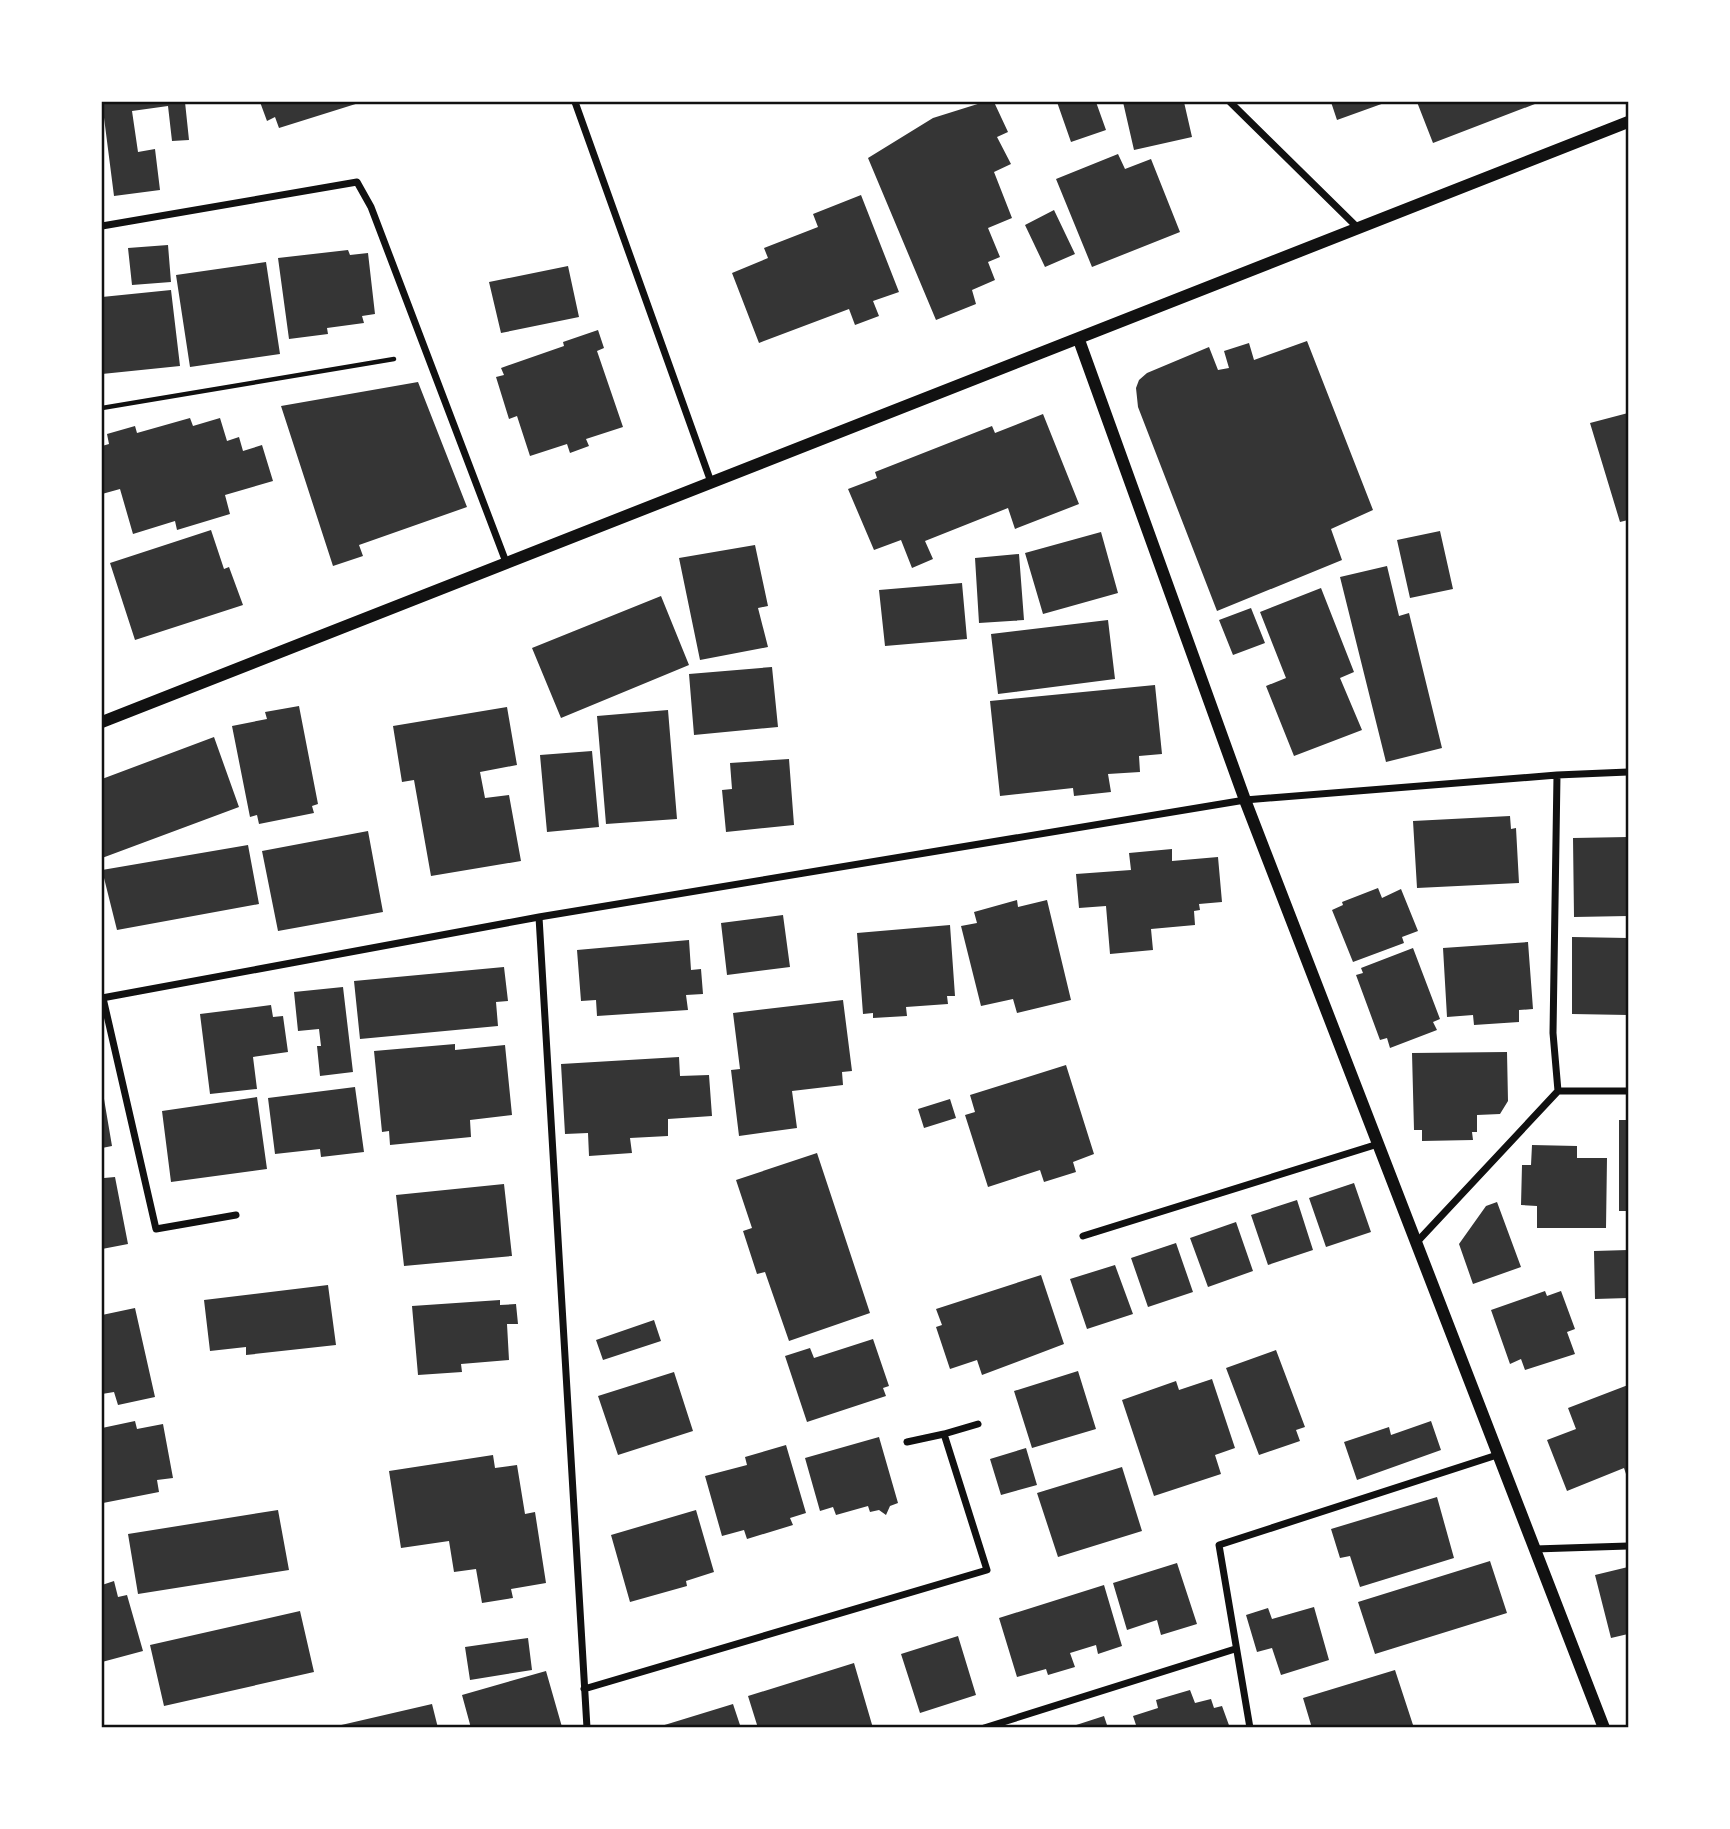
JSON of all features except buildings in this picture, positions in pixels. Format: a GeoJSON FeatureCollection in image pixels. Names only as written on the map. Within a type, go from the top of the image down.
{"type":"FeatureCollection","features":[{"type":"Feature","properties":{"kind":"street"},"geometry":{"type":"LineString","coordinates":[[575,102],[711,482]]}},
{"type":"Feature","properties":{"kind":"street"},"geometry":{"type":"LineString","coordinates":[[1230,102],[1359,229]]}},
{"type":"Feature","properties":{"kind":"street"},"geometry":{"type":"LineString","coordinates":[[102,722],[1629,122]]}},
{"type":"Feature","properties":{"kind":"street"},"geometry":{"type":"LineString","coordinates":[[102,226],[357,182],[371,207],[506,562]]}},
{"type":"Feature","properties":{"kind":"street"},"geometry":{"type":"LineString","coordinates":[[1079,340],[1245,800],[1604,1727]]}},
{"type":"Feature","properties":{"kind":"street"},"geometry":{"type":"LineString","coordinates":[[236,1214],[156,1229],[102,998],[539,917],[1245,800],[1557,775],[1629,772]]}},
{"type":"Feature","properties":{"kind":"street"},"geometry":{"type":"LineString","coordinates":[[1557,775],[1553,1033],[1558,1091]]}},
{"type":"Feature","properties":{"kind":"street"},"geometry":{"type":"LineString","coordinates":[[539,917],[587,1727]]}},
{"type":"Feature","properties":{"kind":"street"},"geometry":{"type":"LineString","coordinates":[[1416,1243],[1558,1091],[1629,1091]]}},
{"type":"Feature","properties":{"kind":"street"},"geometry":{"type":"LineString","coordinates":[[1083,1236],[1378,1144]]}},
{"type":"Feature","properties":{"kind":"street"},"geometry":{"type":"LineString","coordinates":[[907,1443],[978,1424]]}},
{"type":"Feature","properties":{"kind":"street"},"geometry":{"type":"LineString","coordinates":[[584,1689],[987,1570],[944,1434]]}},
{"type":"Feature","properties":{"kind":"street"},"geometry":{"type":"LineString","coordinates":[[1250,1727],[1219,1545],[1497,1455]]}},
{"type":"Feature","properties":{"kind":"street"},"geometry":{"type":"LineString","coordinates":[[1535,1549],[1629,1546]]}},
{"type":"Feature","properties":{"kind":"street"},"geometry":{"type":"LineString","coordinates":[[984,1727],[1235,1649]]}},
{"type":"Feature","properties":{"kind":"path"},"geometry":{"type":"LineString","coordinates":[[102,408],[426,353]]}}]}
